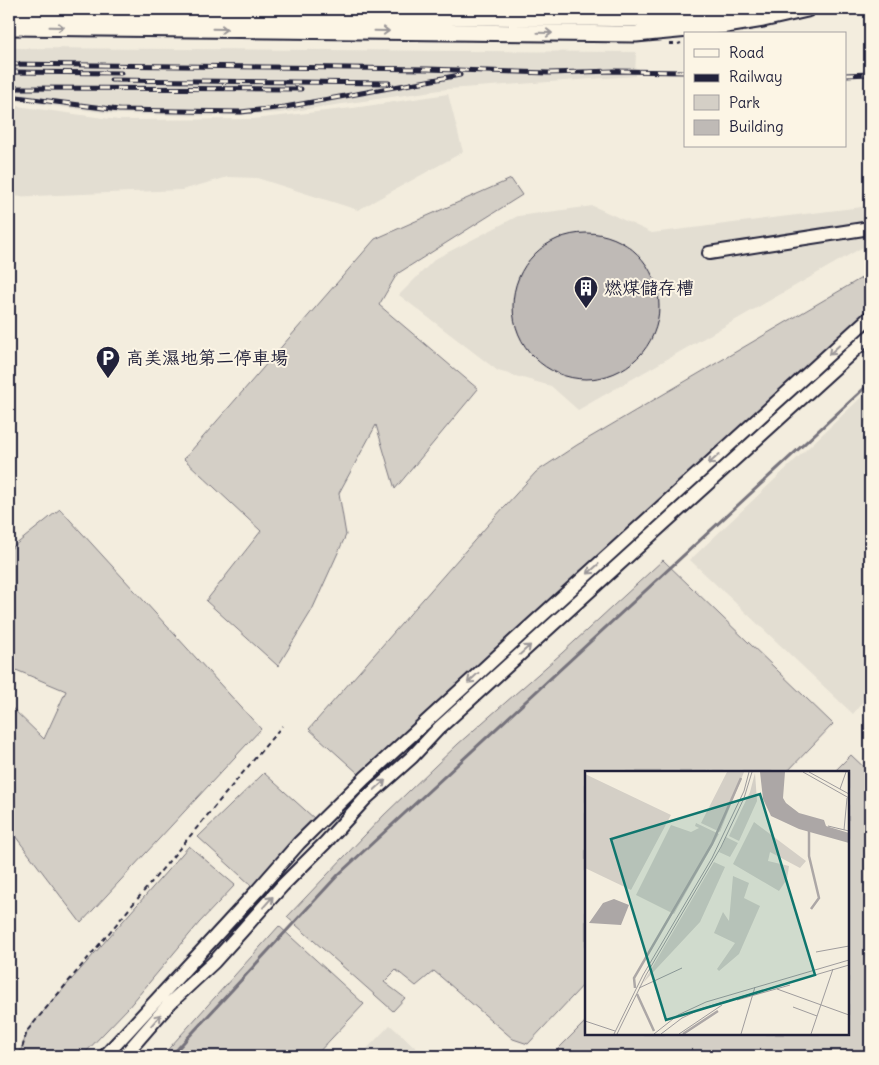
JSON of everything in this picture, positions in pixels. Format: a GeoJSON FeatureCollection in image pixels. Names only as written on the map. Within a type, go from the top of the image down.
{"type":"FeatureCollection","features":[{"type":"Feature","properties":{"kind":"main road"},"geometry":{"type":"LineString","coordinates":[[9,13],[345,18],[670,19],[749,9]]}},
{"type":"Feature","properties":{"kind":"main road"},"geometry":{"type":"LineString","coordinates":[[9,27],[345,18],[636,34],[720,26],[807,9]]}},
{"type":"Feature","properties":{"kind":"street"},"geometry":{"type":"LineString","coordinates":[[709,253],[870,228]]}},
{"type":"Feature","properties":{"kind":"street"},"geometry":{"type":"LineString","coordinates":[[105,1056],[299,843],[432,715],[870,317]]}},
{"type":"Feature","properties":{"kind":"street"},"geometry":{"type":"LineString","coordinates":[[124,1056],[170,1003],[214,962],[283,885],[365,799],[412,756],[439,728],[870,336]]}},
{"type":"Feature","properties":{"kind":"street"},"geometry":{"type":"LineString","coordinates":[[814,369],[823,380]]}},
{"type":"Feature","properties":{"kind":"street"},"geometry":{"type":"LineString","coordinates":[[636,529],[646,540]]}},
{"type":"Feature","properties":{"kind":"path"},"geometry":{"type":"LineString","coordinates":[[20,1056],[27,1031],[282,726]]}},
{"type":"Feature","properties":{"kind":"shaded area"},"geometry":{"type":"Polygon","coordinates":[[[9,48],[636,52],[635,76],[447,89],[279,113],[215,116],[114,114],[9,100],[9,48]]]}},
{"type":"Feature","properties":{"kind":"shaded area"},"geometry":{"type":"Polygon","coordinates":[[[448,94],[463,152],[358,210],[257,178],[228,177],[182,190],[9,197],[9,105],[118,120],[253,119],[353,108],[448,94]]]}},
{"type":"Feature","properties":{"kind":"shaded area"},"geometry":{"type":"Polygon","coordinates":[[[593,206],[652,233],[870,206],[870,243],[578,410],[551,386],[498,371],[399,295],[435,259],[518,216],[593,206]]]}},
{"type":"Feature","properties":{"kind":"shaded area"},"geometry":{"type":"Polygon","coordinates":[[[870,389],[870,693],[853,714],[690,560],[870,389]]]}},
{"type":"Feature","properties":{"kind":"shaded area"},"geometry":{"type":"Polygon","coordinates":[[[390,1025],[425,1056],[360,1056],[390,1025]]]}},
{"type":"Feature","properties":{"kind":"green space"},"geometry":{"type":"Polygon","coordinates":[[[511,179],[522,195],[397,274],[379,305],[478,389],[395,489],[376,425],[339,493],[346,535],[312,610],[278,666],[206,601],[261,531],[184,459],[375,239],[511,179]]]}},
{"type":"Feature","properties":{"kind":"green space"},"geometry":{"type":"Polygon","coordinates":[[[870,273],[870,310],[359,774],[309,729],[536,472],[577,445],[870,273]]]}},
{"type":"Feature","properties":{"kind":"green space"},"geometry":{"type":"Polygon","coordinates":[[[60,509],[261,729],[81,923],[9,828],[9,705],[44,739],[66,691],[9,667],[9,550],[60,509]]]}},
{"type":"Feature","properties":{"kind":"green space"},"geometry":{"type":"Polygon","coordinates":[[[663,560],[833,724],[788,771],[585,771],[585,983],[528,1044],[513,1039],[434,971],[416,986],[396,970],[384,982],[405,998],[393,1011],[287,917],[384,815],[458,744],[562,653],[663,560]]]}},
{"type":"Feature","properties":{"kind":"green space"},"geometry":{"type":"Polygon","coordinates":[[[851,755],[870,773],[870,1056],[551,1056],[585,1022],[585,1035],[849,1035],[849,771],[835,771],[851,755]]]}},
{"type":"Feature","properties":{"kind":"green space"},"geometry":{"type":"Polygon","coordinates":[[[264,773],[315,819],[252,886],[198,837],[264,773]]]}},
{"type":"Feature","properties":{"kind":"green space"},"geometry":{"type":"Polygon","coordinates":[[[189,846],[235,885],[199,923],[128,1008],[82,1056],[19,1056],[28,1029],[189,846]]]}},
{"type":"Feature","properties":{"kind":"green space"},"geometry":{"type":"Polygon","coordinates":[[[279,926],[364,1004],[315,1056],[162,1056],[279,926]]]}},
{"type":"Feature","properties":{"kind":"building","name":"燃煤儲存槽"},"geometry":{"type":"Polygon","coordinates":[[[586,233],[614,239],[637,255],[653,278],[659,306],[653,334],[637,357],[614,373],[586,379],[558,373],[535,357],[519,334],[513,306],[519,278],[535,255],[558,239],[586,233]]]}},
{"type":"Feature","properties":{"kind":"waterway"},"geometry":{"type":"LineString","coordinates":[[171,1056],[339,874],[870,383]]}},
{"type":"Feature","properties":{"kind":"railway"},"geometry":{"type":"LineString","coordinates":[[9,64],[428,69],[549,73],[614,71],[684,72]]}},
{"type":"Feature","properties":{"kind":"railway"},"geometry":{"type":"LineString","coordinates":[[9,72],[121,73]]}},
{"type":"Feature","properties":{"kind":"railway"},"geometry":{"type":"LineString","coordinates":[[846,75],[870,74]]}},
{"type":"Feature","properties":{"kind":"railway"},"geometry":{"type":"LineString","coordinates":[[9,96],[119,110],[241,112],[285,107],[460,75]]}},
{"type":"Feature","properties":{"kind":"railway"},"geometry":{"type":"LineString","coordinates":[[111,80],[389,83]]}},
{"type":"Feature","properties":{"kind":"railway"},"geometry":{"type":"LineString","coordinates":[[9,88],[301,89]]}},
{"type":"Feature","properties":{"kind":"place","name":"燃煤儲存槽"},"geometry":{"type":"Point","coordinates":[586,309]}},
{"type":"Feature","properties":{"kind":"place","name":"高美濕地第二停車場"},"geometry":{"type":"Point","coordinates":[108,379]}}]}
